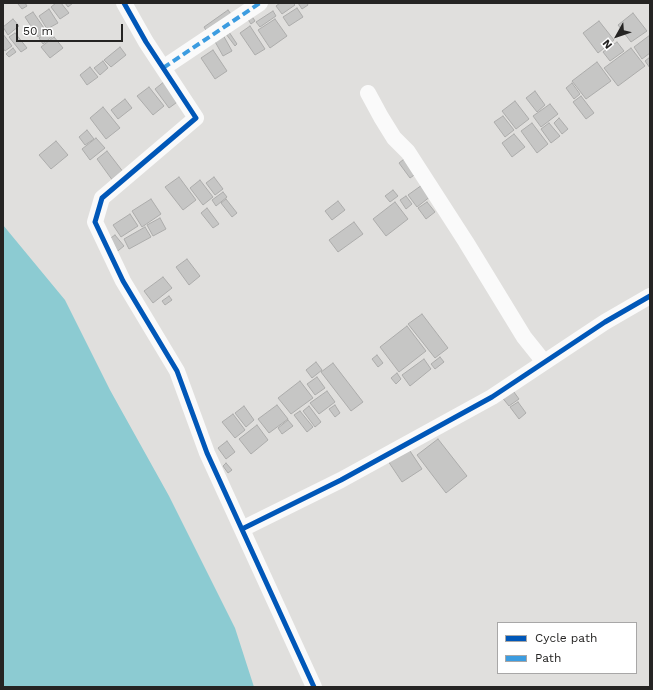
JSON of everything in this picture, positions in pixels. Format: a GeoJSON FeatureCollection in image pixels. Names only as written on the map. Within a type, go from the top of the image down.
{"type":"FeatureCollection","features":[{"type":"Feature","properties":{"kind":"street"},"geometry":{"type":"LineString","coordinates":[[124,3],[163,68],[196,118],[102,198],[95,222],[123,281],[177,371],[207,453],[314,687]]}},
{"type":"Feature","properties":{"kind":"street"},"geometry":{"type":"LineString","coordinates":[[163,68],[260,3]]}},
{"type":"Feature","properties":{"kind":"street"},"geometry":{"type":"LineString","coordinates":[[368,93],[381,118],[394,138],[408,152],[466,242],[524,337],[544,362]]}},
{"type":"Feature","properties":{"kind":"street"},"geometry":{"type":"LineString","coordinates":[[242,529],[341,480],[486,401],[544,362],[650,296]]}},
{"type":"Feature","properties":{"kind":"water"},"geometry":{"type":"Polygon","coordinates":[[[3,225],[65,300],[110,390],[169,496],[235,628],[254,687],[3,687],[3,225]]]}},
{"type":"Feature","properties":{"kind":"building"},"geometry":{"type":"Polygon","coordinates":[[[25,3],[27,6],[22,9],[18,4],[25,3]]]}},
{"type":"Feature","properties":{"kind":"building"},"geometry":{"type":"Polygon","coordinates":[[[56,3],[61,3],[69,13],[60,19],[51,7],[56,3]]]}},
{"type":"Feature","properties":{"kind":"building"},"geometry":{"type":"Polygon","coordinates":[[[65,3],[73,3],[68,7],[65,3]]]}},
{"type":"Feature","properties":{"kind":"building"},"geometry":{"type":"Polygon","coordinates":[[[280,3],[293,3],[295,5],[282,14],[276,6],[280,3]]]}},
{"type":"Feature","properties":{"kind":"building"},"geometry":{"type":"Polygon","coordinates":[[[298,3],[307,3],[308,5],[302,9],[298,3]]]}},
{"type":"Feature","properties":{"kind":"building"},"geometry":{"type":"Polygon","coordinates":[[[297,8],[303,17],[289,26],[283,17],[297,8]]]}},
{"type":"Feature","properties":{"kind":"building"},"geometry":{"type":"Polygon","coordinates":[[[49,9],[58,23],[47,29],[39,16],[49,9]]]}},
{"type":"Feature","properties":{"kind":"building"},"geometry":{"type":"Polygon","coordinates":[[[228,10],[234,18],[209,35],[204,27],[228,10]]]}},
{"type":"Feature","properties":{"kind":"building"},"geometry":{"type":"Polygon","coordinates":[[[273,11],[276,16],[260,27],[256,22],[273,11]]]}},
{"type":"Feature","properties":{"kind":"building"},"geometry":{"type":"Polygon","coordinates":[[[33,12],[46,31],[38,37],[25,17],[33,12]]]}},
{"type":"Feature","properties":{"kind":"building"},"geometry":{"type":"Polygon","coordinates":[[[633,13],[647,31],[631,42],[618,25],[633,13]]]}},
{"type":"Feature","properties":{"kind":"building"},"geometry":{"type":"Polygon","coordinates":[[[251,15],[255,21],[251,24],[247,18],[251,15]]]}},
{"type":"Feature","properties":{"kind":"building"},"geometry":{"type":"Polygon","coordinates":[[[13,19],[19,26],[8,35],[3,27],[13,19]]]}},
{"type":"Feature","properties":{"kind":"building"},"geometry":{"type":"Polygon","coordinates":[[[275,19],[287,36],[270,48],[258,30],[275,19]]]}},
{"type":"Feature","properties":{"kind":"building"},"geometry":{"type":"Polygon","coordinates":[[[599,21],[614,40],[598,53],[583,33],[599,21]]]}},
{"type":"Feature","properties":{"kind":"building"},"geometry":{"type":"Polygon","coordinates":[[[250,26],[265,49],[255,55],[240,33],[250,26]]]}},
{"type":"Feature","properties":{"kind":"building"},"geometry":{"type":"Polygon","coordinates":[[[49,31],[53,36],[43,44],[39,38],[49,31]]]}},
{"type":"Feature","properties":{"kind":"building"},"geometry":{"type":"Polygon","coordinates":[[[229,32],[237,44],[235,46],[226,34],[229,32]]]}},
{"type":"Feature","properties":{"kind":"building"},"geometry":{"type":"Polygon","coordinates":[[[15,33],[27,48],[21,52],[9,37],[15,33]]]}},
{"type":"Feature","properties":{"kind":"building"},"geometry":{"type":"Polygon","coordinates":[[[222,33],[232,51],[223,56],[213,38],[222,33]]]}},
{"type":"Feature","properties":{"kind":"building"},"geometry":{"type":"Polygon","coordinates":[[[3,34],[12,46],[5,51],[3,48],[3,34]]]}},
{"type":"Feature","properties":{"kind":"building"},"geometry":{"type":"Polygon","coordinates":[[[650,35],[650,53],[642,59],[634,47],[650,35]]]}},
{"type":"Feature","properties":{"kind":"building"},"geometry":{"type":"Polygon","coordinates":[[[54,37],[63,48],[50,58],[41,47],[54,37]]]}},
{"type":"Feature","properties":{"kind":"building"},"geometry":{"type":"Polygon","coordinates":[[[617,42],[624,51],[610,61],[603,52],[617,42]]]}},
{"type":"Feature","properties":{"kind":"building"},"geometry":{"type":"Polygon","coordinates":[[[120,47],[126,55],[111,67],[104,60],[120,47]]]}},
{"type":"Feature","properties":{"kind":"building"},"geometry":{"type":"Polygon","coordinates":[[[13,48],[16,52],[9,57],[6,54],[13,48]]]}},
{"type":"Feature","properties":{"kind":"building"},"geometry":{"type":"Polygon","coordinates":[[[631,48],[645,66],[618,86],[604,68],[631,48]]]}},
{"type":"Feature","properties":{"kind":"building"},"geometry":{"type":"Polygon","coordinates":[[[213,50],[227,71],[215,79],[201,58],[213,50]]]}},
{"type":"Feature","properties":{"kind":"building"},"geometry":{"type":"Polygon","coordinates":[[[650,57],[650,68],[645,61],[650,57]]]}},
{"type":"Feature","properties":{"kind":"building"},"geometry":{"type":"Polygon","coordinates":[[[103,61],[108,68],[100,75],[94,68],[103,61]]]}},
{"type":"Feature","properties":{"kind":"building"},"geometry":{"type":"Polygon","coordinates":[[[597,62],[611,81],[586,99],[572,81],[597,62]]]}},
{"type":"Feature","properties":{"kind":"building"},"geometry":{"type":"Polygon","coordinates":[[[90,67],[98,77],[87,85],[80,75],[90,67]]]}},
{"type":"Feature","properties":{"kind":"building"},"geometry":{"type":"Polygon","coordinates":[[[165,81],[180,100],[169,108],[155,89],[165,81]]]}},
{"type":"Feature","properties":{"kind":"building"},"geometry":{"type":"Polygon","coordinates":[[[572,83],[580,94],[574,99],[566,88],[572,83]]]}},
{"type":"Feature","properties":{"kind":"building"},"geometry":{"type":"Polygon","coordinates":[[[149,87],[164,106],[153,115],[137,96],[149,87]]]}},
{"type":"Feature","properties":{"kind":"building"},"geometry":{"type":"Polygon","coordinates":[[[535,91],[545,105],[537,112],[526,98],[535,91]]]}},
{"type":"Feature","properties":{"kind":"building"},"geometry":{"type":"Polygon","coordinates":[[[581,96],[594,113],[586,119],[573,102],[581,96]]]}},
{"type":"Feature","properties":{"kind":"building"},"geometry":{"type":"Polygon","coordinates":[[[125,99],[132,108],[118,119],[111,110],[125,99]]]}},
{"type":"Feature","properties":{"kind":"building"},"geometry":{"type":"Polygon","coordinates":[[[515,101],[529,119],[516,129],[502,111],[515,101]]]}},
{"type":"Feature","properties":{"kind":"building"},"geometry":{"type":"Polygon","coordinates":[[[550,104],[558,114],[541,127],[533,116],[550,104]]]}},
{"type":"Feature","properties":{"kind":"building"},"geometry":{"type":"Polygon","coordinates":[[[103,107],[120,128],[106,139],[90,118],[103,107]]]}},
{"type":"Feature","properties":{"kind":"building"},"geometry":{"type":"Polygon","coordinates":[[[503,116],[514,130],[505,137],[494,122],[503,116]]]}},
{"type":"Feature","properties":{"kind":"building"},"geometry":{"type":"Polygon","coordinates":[[[559,118],[568,129],[562,134],[554,123],[559,118]]]}},
{"type":"Feature","properties":{"kind":"building"},"geometry":{"type":"Polygon","coordinates":[[[532,123],[548,144],[537,153],[521,131],[532,123]]]}},
{"type":"Feature","properties":{"kind":"building"},"geometry":{"type":"Polygon","coordinates":[[[549,123],[560,136],[551,143],[541,129],[549,123]]]}},
{"type":"Feature","properties":{"kind":"building"},"geometry":{"type":"Polygon","coordinates":[[[87,130],[94,139],[85,145],[79,137],[87,130]]]}},
{"type":"Feature","properties":{"kind":"building"},"geometry":{"type":"Polygon","coordinates":[[[514,134],[525,147],[512,157],[502,143],[514,134]]]}},
{"type":"Feature","properties":{"kind":"building"},"geometry":{"type":"Polygon","coordinates":[[[96,138],[105,148],[90,160],[82,149],[96,138]]]}},
{"type":"Feature","properties":{"kind":"building"},"geometry":{"type":"Polygon","coordinates":[[[56,141],[68,155],[51,169],[39,155],[56,141]]]}},
{"type":"Feature","properties":{"kind":"building"},"geometry":{"type":"Polygon","coordinates":[[[107,151],[124,173],[113,181],[97,159],[107,151]]]}},
{"type":"Feature","properties":{"kind":"building"},"geometry":{"type":"Polygon","coordinates":[[[408,156],[420,171],[410,178],[399,163],[408,156]]]}},
{"type":"Feature","properties":{"kind":"building"},"geometry":{"type":"Polygon","coordinates":[[[179,177],[196,200],[183,210],[165,187],[179,177]]]}},
{"type":"Feature","properties":{"kind":"building"},"geometry":{"type":"Polygon","coordinates":[[[214,177],[223,189],[215,195],[206,183],[214,177]]]}},
{"type":"Feature","properties":{"kind":"building"},"geometry":{"type":"Polygon","coordinates":[[[200,180],[213,197],[203,205],[190,188],[200,180]]]}},
{"type":"Feature","properties":{"kind":"building"},"geometry":{"type":"Polygon","coordinates":[[[422,185],[431,196],[417,207],[408,195],[422,185]]]}},
{"type":"Feature","properties":{"kind":"building"},"geometry":{"type":"Polygon","coordinates":[[[393,190],[398,196],[390,202],[385,196],[393,190]]]}},
{"type":"Feature","properties":{"kind":"building"},"geometry":{"type":"Polygon","coordinates":[[[223,192],[227,197],[216,206],[212,200],[223,192]]]}},
{"type":"Feature","properties":{"kind":"building"},"geometry":{"type":"Polygon","coordinates":[[[406,196],[412,204],[406,209],[400,200],[406,196]]]}},
{"type":"Feature","properties":{"kind":"building"},"geometry":{"type":"Polygon","coordinates":[[[151,199],[161,214],[142,227],[132,211],[151,199]]]}},
{"type":"Feature","properties":{"kind":"building"},"geometry":{"type":"Polygon","coordinates":[[[226,199],[237,213],[232,217],[221,203],[226,199]]]}},
{"type":"Feature","properties":{"kind":"building"},"geometry":{"type":"Polygon","coordinates":[[[338,201],[345,210],[332,220],[325,211],[338,201]]]}},
{"type":"Feature","properties":{"kind":"building"},"geometry":{"type":"Polygon","coordinates":[[[395,202],[408,219],[386,236],[373,219],[395,202]]]}},
{"type":"Feature","properties":{"kind":"building"},"geometry":{"type":"Polygon","coordinates":[[[427,202],[435,212],[426,219],[418,208],[427,202]]]}},
{"type":"Feature","properties":{"kind":"building"},"geometry":{"type":"Polygon","coordinates":[[[207,208],[219,224],[213,228],[201,213],[207,208]]]}},
{"type":"Feature","properties":{"kind":"building"},"geometry":{"type":"Polygon","coordinates":[[[130,214],[138,226],[121,237],[113,225],[130,214]]]}},
{"type":"Feature","properties":{"kind":"building"},"geometry":{"type":"Polygon","coordinates":[[[160,218],[166,229],[153,236],[147,225],[160,218]]]}},
{"type":"Feature","properties":{"kind":"building"},"geometry":{"type":"Polygon","coordinates":[[[354,222],[363,234],[338,252],[329,240],[354,222]]]}},
{"type":"Feature","properties":{"kind":"building"},"geometry":{"type":"Polygon","coordinates":[[[145,227],[151,237],[129,249],[124,239],[145,227]]]}},
{"type":"Feature","properties":{"kind":"building"},"geometry":{"type":"Polygon","coordinates":[[[115,235],[124,246],[114,254],[105,242],[115,235]]]}},
{"type":"Feature","properties":{"kind":"building"},"geometry":{"type":"Polygon","coordinates":[[[187,259],[200,276],[189,285],[176,267],[187,259]]]}},
{"type":"Feature","properties":{"kind":"building"},"geometry":{"type":"Polygon","coordinates":[[[163,277],[172,288],[153,303],[144,291],[163,277]]]}},
{"type":"Feature","properties":{"kind":"building"},"geometry":{"type":"Polygon","coordinates":[[[169,296],[172,300],[165,305],[162,301],[169,296]]]}},
{"type":"Feature","properties":{"kind":"building"},"geometry":{"type":"Polygon","coordinates":[[[422,314],[448,348],[435,358],[408,324],[422,314]]]}},
{"type":"Feature","properties":{"kind":"building"},"geometry":{"type":"Polygon","coordinates":[[[407,326],[426,351],[399,372],[380,347],[407,326]]]}},
{"type":"Feature","properties":{"kind":"building"},"geometry":{"type":"Polygon","coordinates":[[[377,355],[383,363],[378,367],[372,359],[377,355]]]}},
{"type":"Feature","properties":{"kind":"building"},"geometry":{"type":"Polygon","coordinates":[[[440,357],[444,362],[435,369],[431,364],[440,357]]]}},
{"type":"Feature","properties":{"kind":"building"},"geometry":{"type":"Polygon","coordinates":[[[424,359],[431,369],[410,386],[402,375],[424,359]]]}},
{"type":"Feature","properties":{"kind":"building"},"geometry":{"type":"Polygon","coordinates":[[[316,362],[322,370],[312,378],[306,370],[316,362]]]}},
{"type":"Feature","properties":{"kind":"building"},"geometry":{"type":"Polygon","coordinates":[[[333,363],[363,402],[351,411],[321,372],[333,363]]]}},
{"type":"Feature","properties":{"kind":"building"},"geometry":{"type":"Polygon","coordinates":[[[397,373],[401,379],[396,384],[391,378],[397,373]]]}},
{"type":"Feature","properties":{"kind":"building"},"geometry":{"type":"Polygon","coordinates":[[[317,377],[325,388],[315,395],[307,384],[317,377]]]}},
{"type":"Feature","properties":{"kind":"building"},"geometry":{"type":"Polygon","coordinates":[[[300,381],[313,398],[291,414],[278,398],[300,381]]]}},
{"type":"Feature","properties":{"kind":"building"},"geometry":{"type":"Polygon","coordinates":[[[511,388],[519,399],[509,406],[501,396],[511,388]]]}},
{"type":"Feature","properties":{"kind":"building"},"geometry":{"type":"Polygon","coordinates":[[[327,391],[335,402],[319,414],[310,403],[327,391]]]}},
{"type":"Feature","properties":{"kind":"building"},"geometry":{"type":"Polygon","coordinates":[[[518,402],[526,413],[519,419],[510,407],[518,402]]]}},
{"type":"Feature","properties":{"kind":"building"},"geometry":{"type":"Polygon","coordinates":[[[277,405],[288,419],[269,433],[258,419],[277,405]]]}},
{"type":"Feature","properties":{"kind":"building"},"geometry":{"type":"Polygon","coordinates":[[[335,405],[340,413],[335,417],[329,409],[335,405]]]}},
{"type":"Feature","properties":{"kind":"building"},"geometry":{"type":"Polygon","coordinates":[[[244,406],[254,420],[246,427],[235,413],[244,406]]]}},
{"type":"Feature","properties":{"kind":"building"},"geometry":{"type":"Polygon","coordinates":[[[309,406],[321,422],[315,427],[303,411],[309,406]]]}},
{"type":"Feature","properties":{"kind":"building"},"geometry":{"type":"Polygon","coordinates":[[[300,411],[313,427],[307,432],[294,415],[300,411]]]}},
{"type":"Feature","properties":{"kind":"building"},"geometry":{"type":"Polygon","coordinates":[[[233,414],[245,430],[235,438],[222,422],[233,414]]]}},
{"type":"Feature","properties":{"kind":"building"},"geometry":{"type":"Polygon","coordinates":[[[288,420],[293,426],[282,434],[278,428],[288,420]]]}},
{"type":"Feature","properties":{"kind":"building"},"geometry":{"type":"Polygon","coordinates":[[[257,425],[268,440],[251,454],[239,439],[257,425]]]}},
{"type":"Feature","properties":{"kind":"building"},"geometry":{"type":"Polygon","coordinates":[[[438,439],[467,476],[446,493],[417,455],[438,439]]]}},
{"type":"Feature","properties":{"kind":"building"},"geometry":{"type":"Polygon","coordinates":[[[227,441],[235,452],[226,459],[218,448],[227,441]]]}},
{"type":"Feature","properties":{"kind":"building"},"geometry":{"type":"Polygon","coordinates":[[[408,448],[422,469],[402,482],[388,461],[408,448]]]}},
{"type":"Feature","properties":{"kind":"building"},"geometry":{"type":"Polygon","coordinates":[[[226,463],[232,470],[228,473],[223,466],[226,463]]]}},
{"type":"Feature","properties":{"kind":"marked path"},"geometry":{"type":"LineString","coordinates":[[163,68],[260,3]]}},
{"type":"Feature","properties":{"kind":"cycle path"},"geometry":{"type":"LineString","coordinates":[[124,3],[146,42],[196,118],[102,198],[95,222],[123,281],[177,371],[207,453],[314,687]]}},
{"type":"Feature","properties":{"kind":"cycle path"},"geometry":{"type":"LineString","coordinates":[[242,529],[341,480],[492,397],[605,322],[650,296]]}}]}
